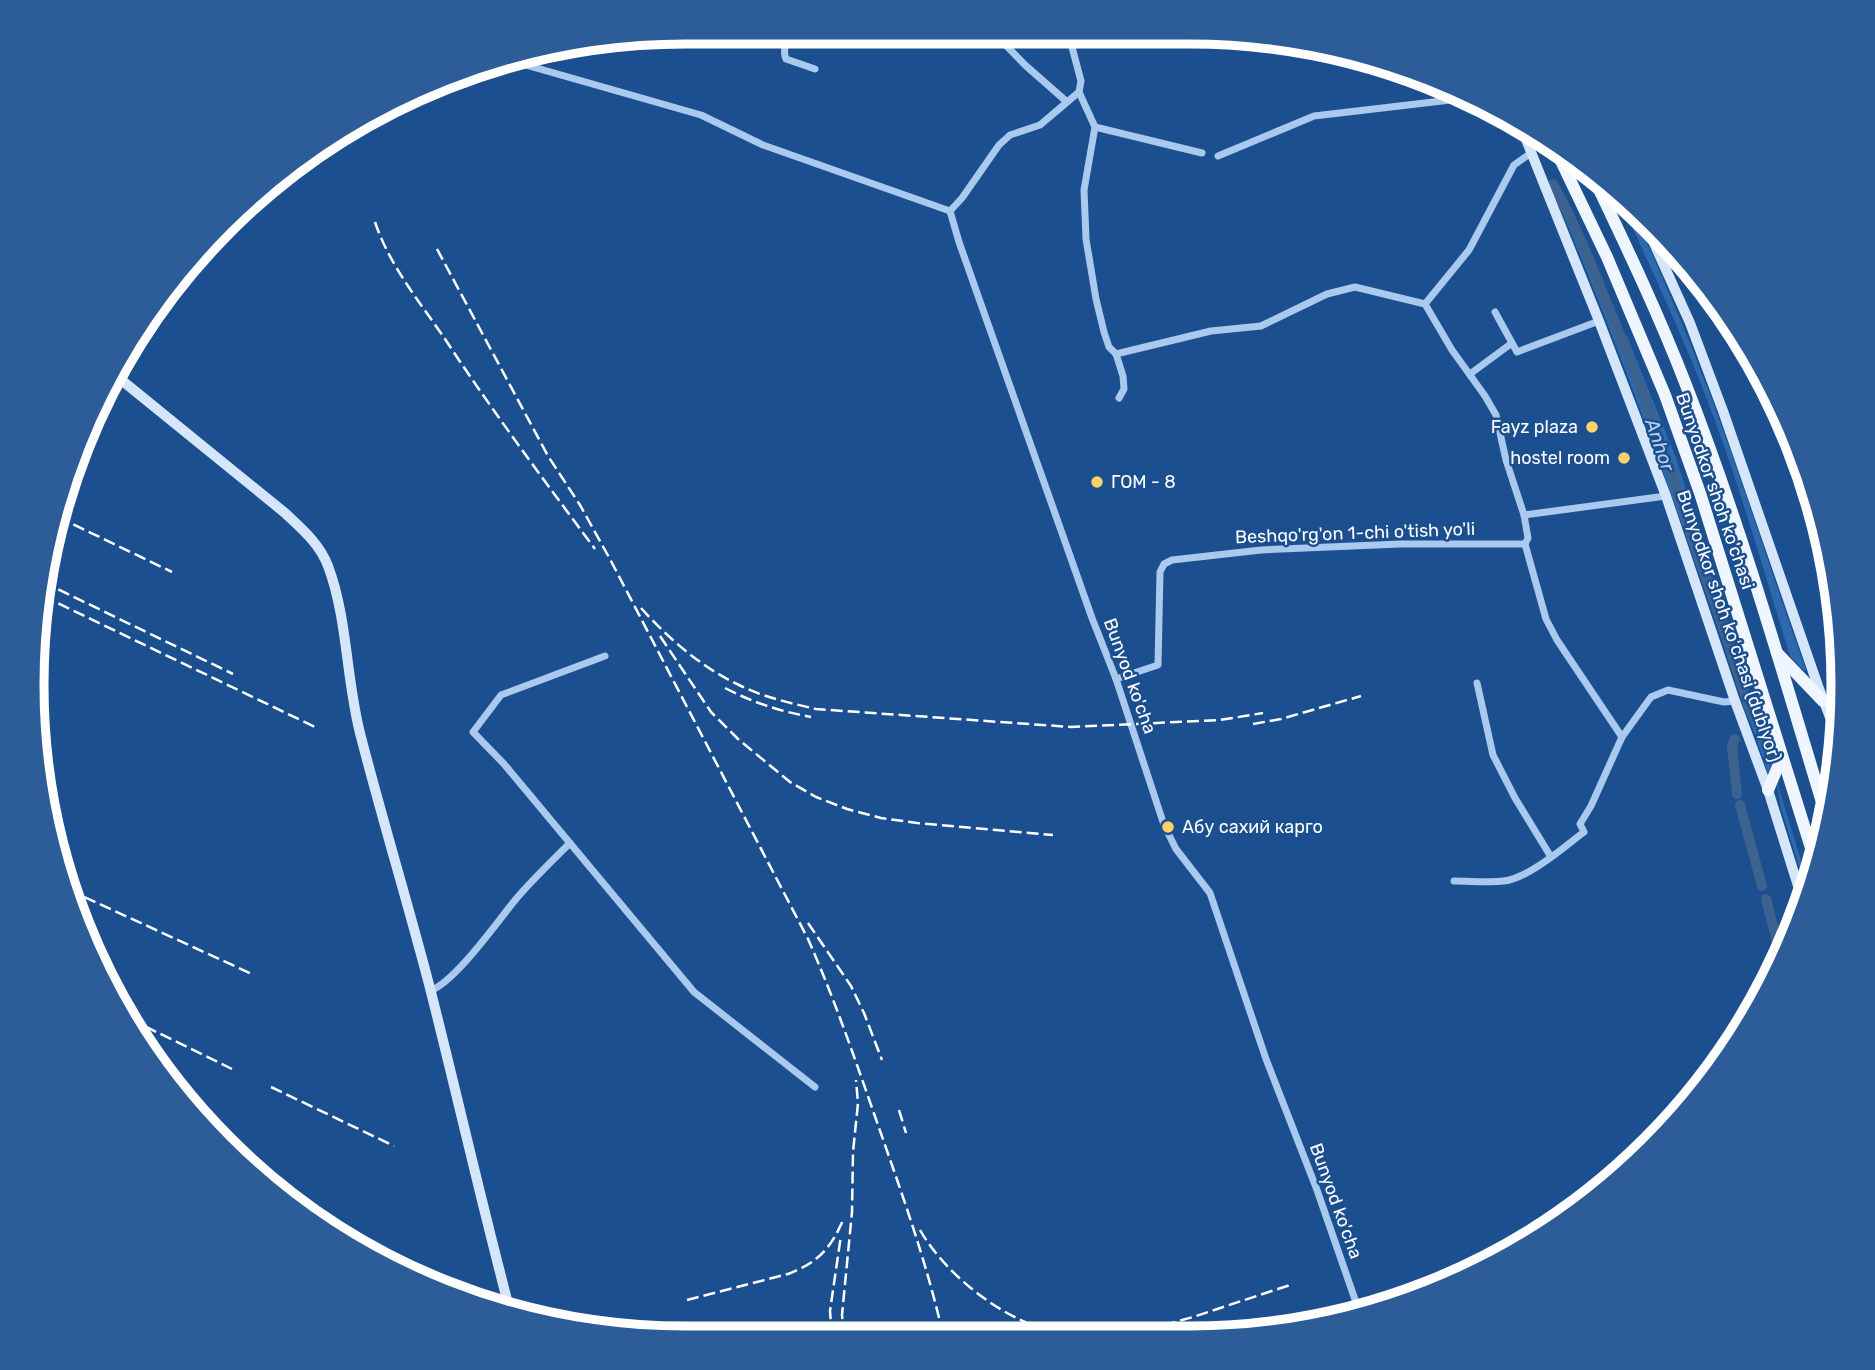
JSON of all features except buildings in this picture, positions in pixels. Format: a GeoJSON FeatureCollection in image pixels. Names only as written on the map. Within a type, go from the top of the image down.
{"type":"FeatureCollection","features":[{"type":"Feature","properties":{"kind":"main road","name":"Bunyodkor shoh ko'chasi"},"geometry":{"type":"LineString","coordinates":[[1561,163],[1634,318],[1665,395],[1700,493],[1810,846]]}},
{"type":"Feature","properties":{"kind":"main road","name":"Bunyodkor shoh ko'chasi"},"geometry":{"type":"LineString","coordinates":[[1601,193],[1672,350],[1723,486],[1821,800]]}},
{"type":"Feature","properties":{"kind":"main road"},"geometry":{"type":"LineString","coordinates":[[1700,493],[1700,485],[1706,479],[1714,478],[1723,486]]}},
{"type":"Feature","properties":{"kind":"main road"},"geometry":{"type":"LineString","coordinates":[[1776,651],[1823,701]]}},
{"type":"Feature","properties":{"kind":"main road"},"geometry":{"type":"LineString","coordinates":[[1768,790],[1782,757]]}},
{"type":"Feature","properties":{"kind":"main road"},"geometry":{"type":"LineString","coordinates":[[1800,812],[1805,818],[1813,820],[1818,816]]}},
{"type":"Feature","properties":{"kind":"street"},"geometry":{"type":"LineString","coordinates":[[787,44],[784,55],[786,59],[815,69]]}},
{"type":"Feature","properties":{"kind":"street"},"geometry":{"type":"LineString","coordinates":[[1005,44],[1066,101]]}},
{"type":"Feature","properties":{"kind":"street"},"geometry":{"type":"LineString","coordinates":[[1071,44],[1081,81],[1079,92],[1095,127],[1084,190],[1086,239],[1104,332],[1109,347],[1116,354],[1123,376],[1124,389],[1119,398]]}},
{"type":"Feature","properties":{"kind":"street"},"geometry":{"type":"LineString","coordinates":[[525,65],[701,115],[763,145],[950,211],[999,145],[1010,135],[1040,125],[1079,92]]}},
{"type":"Feature","properties":{"kind":"street"},"geometry":{"type":"LineString","coordinates":[[1217,156],[1314,116],[1451,100]]}},
{"type":"Feature","properties":{"kind":"street"},"geometry":{"type":"LineString","coordinates":[[1095,127],[1202,153]]}},
{"type":"Feature","properties":{"kind":"street","name":"Bunyodkor shoh koʻchasi (dublyor)"},"geometry":{"type":"LineString","coordinates":[[1526,139],[1666,496],[1768,790],[1798,887]]}},
{"type":"Feature","properties":{"kind":"street"},"geometry":{"type":"LineString","coordinates":[[1425,304],[1469,250],[1514,165],[1531,152]]}},
{"type":"Feature","properties":{"kind":"street","name":"Bunyod ko'cha"},"geometry":{"type":"LineString","coordinates":[[950,211],[1030,443],[1116,679],[1164,825],[1176,849],[1210,893],[1266,1059],[1317,1190],[1357,1304]]}},
{"type":"Feature","properties":{"kind":"street"},"geometry":{"type":"LineString","coordinates":[[1654,243],[1690,323],[1723,411],[1830,719]]}},
{"type":"Feature","properties":{"kind":"street"},"geometry":{"type":"LineString","coordinates":[[1116,354],[1210,331],[1261,326],[1327,294],[1355,287],[1425,304],[1496,415],[1506,460],[1524,515],[1528,538],[1525,544],[1546,620],[1622,737]]}},
{"type":"Feature","properties":{"kind":"street"},"geometry":{"type":"LineString","coordinates":[[1495,312],[1517,352],[1599,321]]}},
{"type":"Feature","properties":{"kind":"street"},"geometry":{"type":"LineString","coordinates":[[1470,374],[1512,343]]}},
{"type":"Feature","properties":{"kind":"street"},"geometry":{"type":"LineString","coordinates":[[121,380],[285,513],[309,536],[325,559],[338,602],[360,733],[430,991],[507,1300]]}},
{"type":"Feature","properties":{"kind":"street"},"geometry":{"type":"LineString","coordinates":[[1524,515],[1666,496]]}},
{"type":"Feature","properties":{"kind":"street","name":"Beshqo'rg'on 1-chi o'tish yo'li"},"geometry":{"type":"LineString","coordinates":[[1116,679],[1157,666],[1160,572],[1164,564],[1172,561],[1261,550],[1400,544],[1525,544]]}},
{"type":"Feature","properties":{"kind":"street"},"geometry":{"type":"LineString","coordinates":[[605,656],[501,695],[473,732],[504,764],[694,992],[815,1087]]}},
{"type":"Feature","properties":{"kind":"street"},"geometry":{"type":"LineString","coordinates":[[1477,683],[1493,755],[1515,798],[1551,857]]}},
{"type":"Feature","properties":{"kind":"street"},"geometry":{"type":"LineString","coordinates":[[1454,881],[1506,881],[1524,874],[1584,832],[1580,824],[1622,737],[1651,697],[1668,690],[1724,702],[1735,701]]}},
{"type":"Feature","properties":{"kind":"street"},"geometry":{"type":"LineString","coordinates":[[430,991],[437,989],[456,972],[518,897],[570,843]]}},
{"type":"Feature","properties":{"kind":"shaded area"},"geometry":{"type":"Polygon","coordinates":[[[1557,195],[1619,335],[1627,336],[1676,458],[1772,763],[1768,773],[1641,412],[1557,195]]]}},
{"type":"Feature","properties":{"kind":"shaded area"},"geometry":{"type":"Polygon","coordinates":[[[1628,217],[1639,228],[1650,249],[1690,342],[1806,670],[1790,656],[1723,443],[1681,335],[1628,217]]]}},
{"type":"Feature","properties":{"kind":"shaded area"},"geometry":{"type":"Polygon","coordinates":[[[1776,779],[1804,869],[1802,875],[1781,808],[1776,779]]]}},
{"type":"Feature","properties":{"kind":"waterway","name":"Anhor"},"geometry":{"type":"LineString","coordinates":[[1553,184],[1586,253],[1653,421],[1751,713]]}},
{"type":"Feature","properties":{"kind":"waterway","name":"Anhor"},"geometry":{"type":"LineString","coordinates":[[1735,739],[1732,746],[1737,794]]}},
{"type":"Feature","properties":{"kind":"waterway","name":"Anhor"},"geometry":{"type":"LineString","coordinates":[[1740,805],[1762,886]]}},
{"type":"Feature","properties":{"kind":"waterway","name":"Anhor"},"geometry":{"type":"LineString","coordinates":[[1766,899],[1777,941]]}},
{"type":"Feature","properties":{"kind":"railway"},"geometry":{"type":"LineString","coordinates":[[375,222],[396,267],[414,295],[498,417],[595,549]]}},
{"type":"Feature","properties":{"kind":"railway"},"geometry":{"type":"LineString","coordinates":[[437,249],[548,456],[580,505],[611,561],[808,939],[845,1031],[905,1203],[941,1326]]}},
{"type":"Feature","properties":{"kind":"railway"},"geometry":{"type":"LineString","coordinates":[[66,521],[172,572]]}},
{"type":"Feature","properties":{"kind":"railway"},"geometry":{"type":"LineString","coordinates":[[52,586],[233,674]]}},
{"type":"Feature","properties":{"kind":"railway"},"geometry":{"type":"LineString","coordinates":[[49,599],[315,727]]}},
{"type":"Feature","properties":{"kind":"railway"},"geometry":{"type":"LineString","coordinates":[[641,608],[686,651],[725,678],[767,696],[816,709],[1071,727],[1220,720],[1263,713]]}},
{"type":"Feature","properties":{"kind":"railway"},"geometry":{"type":"LineString","coordinates":[[660,636],[711,712],[738,739],[790,782],[816,797],[881,818],[1053,835]]}},
{"type":"Feature","properties":{"kind":"railway"},"geometry":{"type":"LineString","coordinates":[[725,688],[767,706],[811,717]]}},
{"type":"Feature","properties":{"kind":"railway"},"geometry":{"type":"LineString","coordinates":[[1253,724],[1281,719],[1361,696]]}},
{"type":"Feature","properties":{"kind":"railway"},"geometry":{"type":"LineString","coordinates":[[79,895],[254,975]]}},
{"type":"Feature","properties":{"kind":"railway"},"geometry":{"type":"LineString","coordinates":[[808,923],[851,986],[882,1060]]}},
{"type":"Feature","properties":{"kind":"railway"},"geometry":{"type":"LineString","coordinates":[[142,1025],[232,1069]]}},
{"type":"Feature","properties":{"kind":"railway"},"geometry":{"type":"LineString","coordinates":[[843,1326],[858,1103],[856,1080]]}},
{"type":"Feature","properties":{"kind":"railway"},"geometry":{"type":"LineString","coordinates":[[271,1087],[394,1146]]}},
{"type":"Feature","properties":{"kind":"railway"},"geometry":{"type":"LineString","coordinates":[[899,1110],[906,1133]]}},
{"type":"Feature","properties":{"kind":"railway"},"geometry":{"type":"LineString","coordinates":[[687,1300],[799,1269],[823,1253],[844,1218]]}},
{"type":"Feature","properties":{"kind":"railway"},"geometry":{"type":"LineString","coordinates":[[920,1230],[946,1265],[963,1281],[1000,1309],[1035,1326]]}},
{"type":"Feature","properties":{"kind":"railway"},"geometry":{"type":"LineString","coordinates":[[831,1326],[830,1311],[841,1235]]}},
{"type":"Feature","properties":{"kind":"railway"},"geometry":{"type":"LineString","coordinates":[[1160,1326],[1293,1284]]}},
{"type":"Feature","properties":{"kind":"place","name":"Fayz plaza"},"geometry":{"type":"Point","coordinates":[1592,427]}},
{"type":"Feature","properties":{"kind":"place","name":"hostel room"},"geometry":{"type":"Point","coordinates":[1624,458]}},
{"type":"Feature","properties":{"kind":"place","name":"ГОМ - 8"},"geometry":{"type":"Point","coordinates":[1097,482]}},
{"type":"Feature","properties":{"kind":"place","name":"Абу сахий карго"},"geometry":{"type":"Point","coordinates":[1168,827]}}]}
